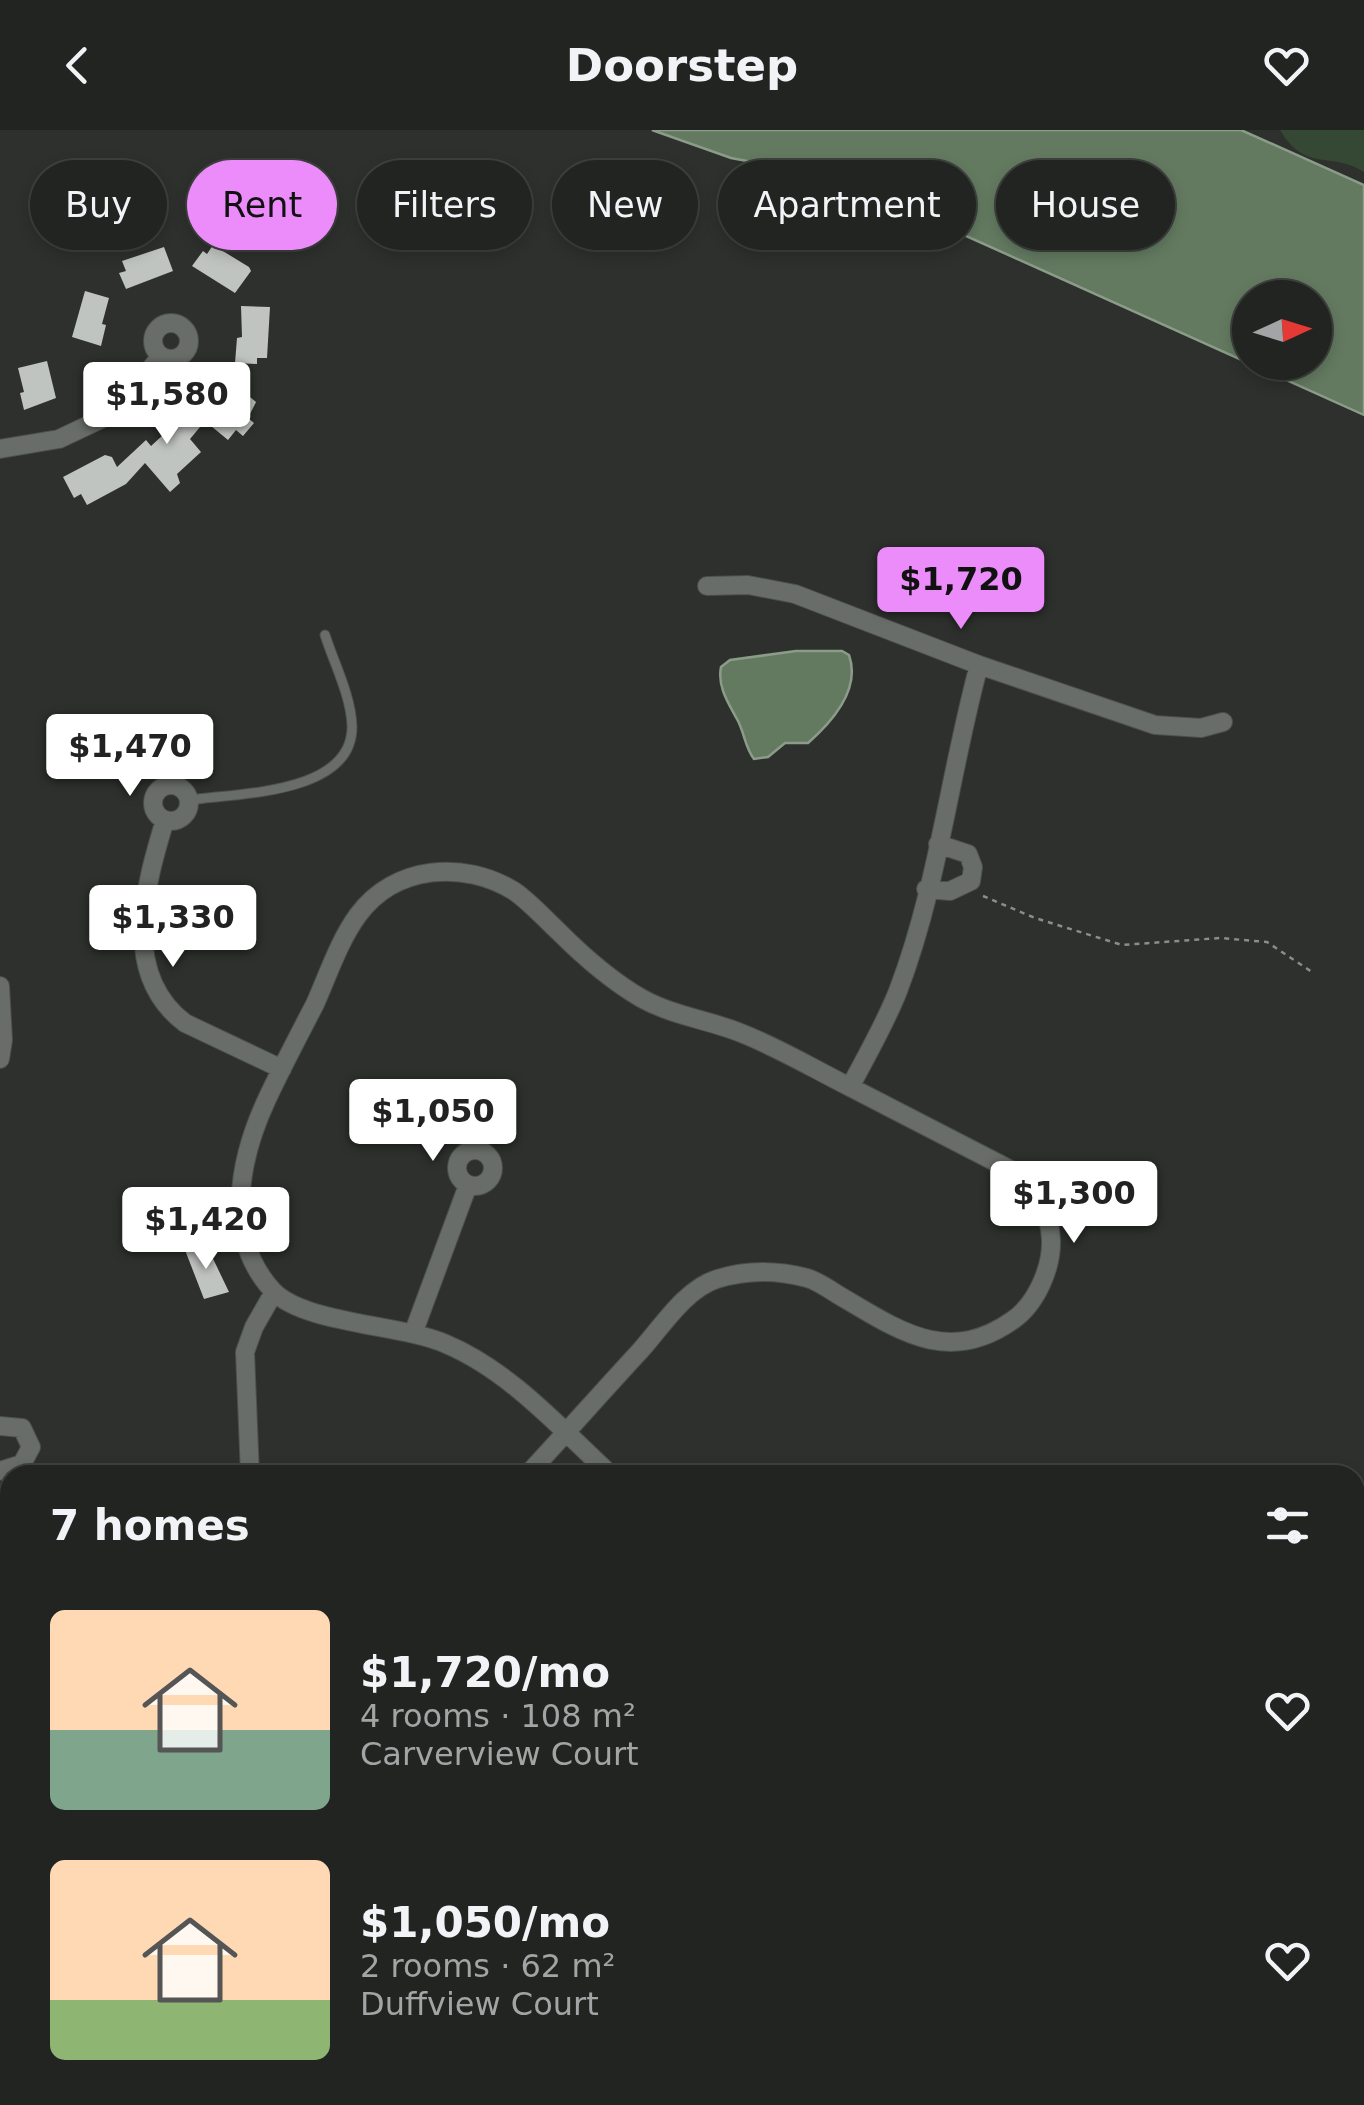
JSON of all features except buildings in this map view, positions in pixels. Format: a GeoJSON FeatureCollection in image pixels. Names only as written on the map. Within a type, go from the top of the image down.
{"type":"FeatureCollection","features":[{"type":"Feature","properties":{"kind":"street"},"geometry":{"type":"LineString","coordinates":[[0,449],[59,439],[114,414],[160,356]]}},
{"type":"Feature","properties":{"kind":"street"},"geometry":{"type":"LineString","coordinates":[[707,586],[748,585],[794,594],[979,665],[1155,725],[1201,728],[1223,722]]}},
{"type":"Feature","properties":{"kind":"street"},"geometry":{"type":"LineString","coordinates":[[850,1086],[898,990],[938,844],[979,665]]}},
{"type":"Feature","properties":{"kind":"street"},"geometry":{"type":"LineString","coordinates":[[178,785],[190,800],[181,819],[165,820],[153,805],[160,788],[178,785]]}},
{"type":"Feature","properties":{"kind":"street"},"geometry":{"type":"LineString","coordinates":[[165,820],[146,883],[144,934],[153,989],[185,1023],[282,1069]]}},
{"type":"Feature","properties":{"kind":"street"},"geometry":{"type":"LineString","coordinates":[[926,889],[950,892],[971,880],[973,867],[968,854],[938,844]]}},
{"type":"Feature","properties":{"kind":"street"},"geometry":{"type":"LineString","coordinates":[[536,1465],[566,1433],[675,1312],[712,1280],[761,1272],[812,1279],[901,1331],[950,1344],[984,1337],[1030,1305],[1046,1270],[1051,1241],[1044,1208],[1032,1188],[1011,1170],[741,1033],[644,1000],[604,974],[516,892],[484,876],[425,871],[390,888],[359,914],[265,1102],[239,1196],[240,1227],[250,1253],[274,1292],[304,1308],[414,1332],[462,1352],[506,1378],[566,1433],[600,1465]]}},
{"type":"Feature","properties":{"kind":"street"},"geometry":{"type":"LineString","coordinates":[[0,986],[0,1059]]}},
{"type":"Feature","properties":{"kind":"street"},"geometry":{"type":"LineString","coordinates":[[414,1332],[468,1185]]}},
{"type":"Feature","properties":{"kind":"street"},"geometry":{"type":"LineString","coordinates":[[250,1465],[245,1352],[274,1292]]}},
{"type":"Feature","properties":{"kind":"street"},"geometry":{"type":"LineString","coordinates":[[0,1426],[22,1428],[31,1447],[19,1465]]}},
{"type":"Feature","properties":{"kind":"lane"},"geometry":{"type":"LineString","coordinates":[[190,800],[309,782],[340,764],[349,746],[352,726],[325,635]]}},
{"type":"Feature","properties":{"kind":"path"},"geometry":{"type":"LineString","coordinates":[[963,887],[1036,918],[1122,946],[1220,938],[1267,942],[1312,972]]}},
{"type":"Feature","properties":{"kind":"shaded area"},"geometry":{"type":"Polygon","coordinates":[[[652,130],[1241,130],[1364,185],[1364,415],[1286,380],[1332,380],[1332,280],[1232,280],[1232,356],[997,250],[1175,250],[1175,160],[996,160],[996,249],[976,240],[976,160],[742,160],[652,130]]]}},
{"type":"Feature","properties":{"kind":"shaded area"},"geometry":{"type":"Polygon","coordinates":[[[1280,130],[1364,130],[1364,172],[1299,152],[1280,130]]]}},
{"type":"Feature","properties":{"kind":"shaded area"},"geometry":{"type":"Polygon","coordinates":[[[796,651],[842,651],[849,655],[852,668],[848,692],[835,715],[808,743],[785,743],[768,757],[754,759],[725,695],[721,667],[730,660],[796,651]]]}}]}
